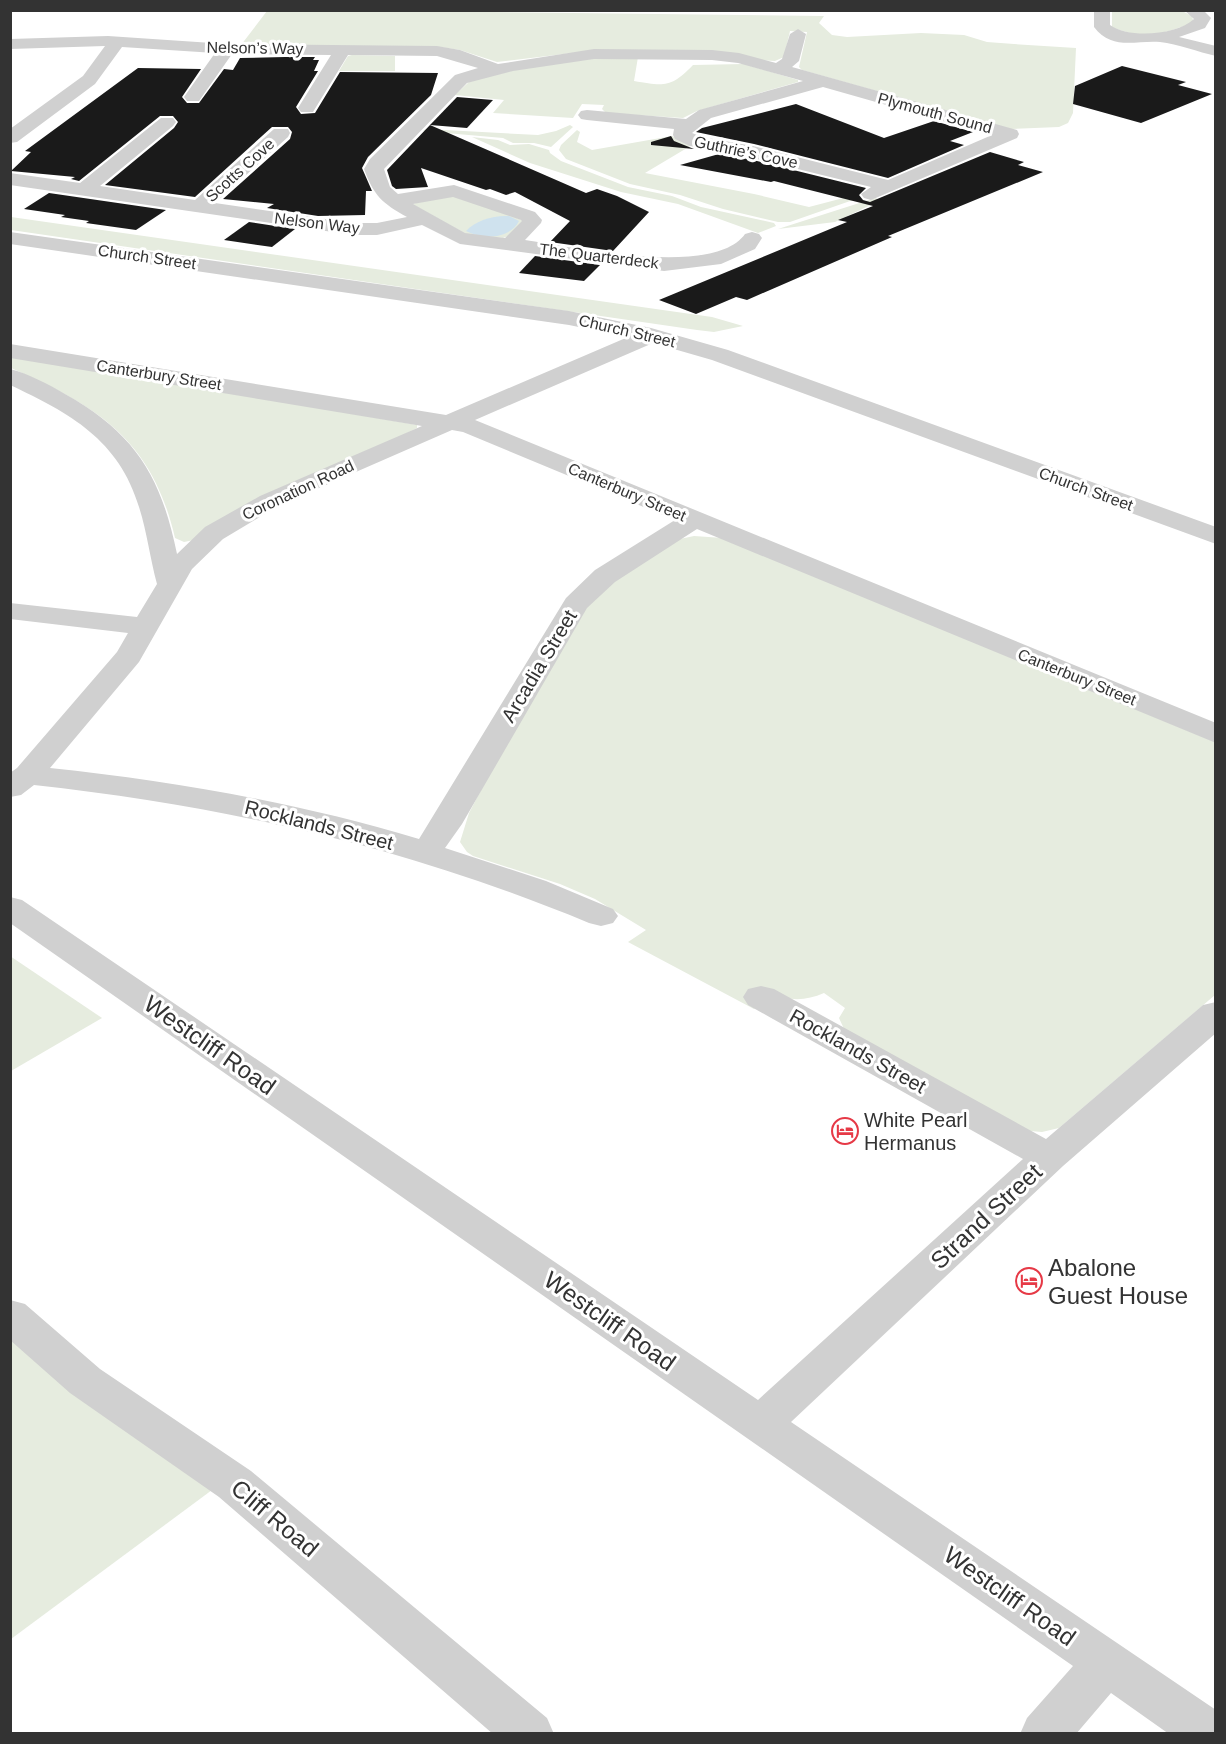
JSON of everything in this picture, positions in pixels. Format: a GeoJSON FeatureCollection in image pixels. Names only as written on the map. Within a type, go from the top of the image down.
{"type":"FeatureCollection","features":[{"type":"Feature","properties":{"kind":"street"},"geometry":{"type":"LineString","coordinates":[[1102,10],[1102,27],[1108,32],[1138,39],[1162,38],[1215,51]]}},
{"type":"Feature","properties":{"kind":"street"},"geometry":{"type":"LineString","coordinates":[[1162,38],[1202,23],[1201,16],[1192,10]]}},
{"type":"Feature","properties":{"kind":"street"},"geometry":{"type":"LineString","coordinates":[[778,69],[790,61],[798,34]]}},
{"type":"Feature","properties":{"kind":"street"},"geometry":{"type":"LineString","coordinates":[[10,138],[89,80],[117,42]]}},
{"type":"Feature","properties":{"kind":"street","name":"Nelson’s Way"},"geometry":{"type":"LineString","coordinates":[[10,44],[117,42],[228,49],[446,52],[496,69]]}},
{"type":"Feature","properties":{"kind":"street"},"geometry":{"type":"LineString","coordinates":[[194,97],[228,49]]}},
{"type":"Feature","properties":{"kind":"street"},"geometry":{"type":"LineString","coordinates":[[307,108],[342,50]]}},
{"type":"Feature","properties":{"kind":"street","name":"Plymouth Sound"},"geometry":{"type":"LineString","coordinates":[[496,69],[579,56],[611,54],[722,56],[778,69],[1010,134],[867,196]]}},
{"type":"Feature","properties":{"kind":"street"},"geometry":{"type":"LineString","coordinates":[[424,219],[393,201],[380,186],[374,171],[377,163],[461,79],[496,69]]}},
{"type":"Feature","properties":{"kind":"street","name":"Guthrie’s Cove"},"geometry":{"type":"LineString","coordinates":[[821,82],[705,114],[681,133],[691,141],[753,152],[890,186]]}},
{"type":"Feature","properties":{"kind":"street"},"geometry":{"type":"LineString","coordinates":[[586,115],[689,125]]}},
{"type":"Feature","properties":{"kind":"street"},"geometry":{"type":"LineString","coordinates":[[84,190],[167,122]]}},
{"type":"Feature","properties":{"kind":"street","name":"Scotts Cove"},"geometry":{"type":"LineString","coordinates":[[199,207],[281,133]]}},
{"type":"Feature","properties":{"kind":"street","name":"Nelson Way"},"geometry":{"type":"LineString","coordinates":[[10,179],[364,230],[424,219]]}},
{"type":"Feature","properties":{"kind":"street","name":"The Quarterdeck"},"geometry":{"type":"LineString","coordinates":[[393,201],[454,191],[528,216],[532,220],[531,223],[509,245]]}},
{"type":"Feature","properties":{"kind":"street","name":"The Quarterdeck"},"geometry":{"type":"LineString","coordinates":[[424,219],[454,237],[673,265],[718,259],[748,245],[752,238]]}},
{"type":"Feature","properties":{"kind":"street","name":"Church Street"},"geometry":{"type":"LineString","coordinates":[[10,238],[569,318],[651,334],[720,355],[1215,536]]}},
{"type":"Feature","properties":{"kind":"street","name":"Coronation Road"},"geometry":{"type":"LineString","coordinates":[[19,781],[129,656],[181,565],[214,533],[249,511],[651,334]]}},
{"type":"Feature","properties":{"kind":"street","name":"Canterbury Street"},"geometry":{"type":"LineString","coordinates":[[10,351],[470,426],[1215,734]]}},
{"type":"Feature","properties":{"kind":"street"},"geometry":{"type":"LineString","coordinates":[[10,376],[55,396],[87,415],[102,426],[125,451],[145,482],[152,501],[163,539],[171,583]]}},
{"type":"Feature","properties":{"kind":"street","name":"Arcadia Street"},"geometry":{"type":"LineString","coordinates":[[426,852],[446,824],[576,604],[613,570],[693,520]]}},
{"type":"Feature","properties":{"kind":"street"},"geometry":{"type":"LineString","coordinates":[[10,611],[147,627]]}},
{"type":"Feature","properties":{"kind":"street","name":"Rocklands Street"},"geometry":{"type":"LineString","coordinates":[[19,781],[88,780],[262,809],[426,852],[556,896],[601,916]]}},
{"type":"Feature","properties":{"kind":"street","name":"Westcliff Road"},"geometry":{"type":"LineString","coordinates":[[10,908],[1210,1734]]}},
{"type":"Feature","properties":{"kind":"street","name":"Rocklands Street"},"geometry":{"type":"LineString","coordinates":[[761,997],[1049,1157]]}},
{"type":"Feature","properties":{"kind":"street","name":"Strand Street"},"geometry":{"type":"LineString","coordinates":[[760,1424],[1049,1157],[1215,1013]]}},
{"type":"Feature","properties":{"kind":"street","name":"Cliff Road"},"geometry":{"type":"LineString","coordinates":[[10,1315],[85,1381],[236,1484],[530,1734]]}},
{"type":"Feature","properties":{"kind":"street"},"geometry":{"type":"LineString","coordinates":[[1046,1734],[1106,1663]]}},
{"type":"Feature","properties":{"kind":"shaded area"},"geometry":{"type":"Polygon","coordinates":[[[267,11],[824,16],[819,23],[832,35],[847,37],[921,33],[964,35],[987,42],[1076,48],[1073,113],[1068,123],[1059,127],[1011,129],[802,70],[799,67],[807,32],[790,31],[784,57],[775,61],[597,50],[497,62],[460,50],[440,47],[241,45],[267,11]]]}},
{"type":"Feature","properties":{"kind":"shaded area"},"geometry":{"type":"Polygon","coordinates":[[[1112,11],[1182,11],[1192,16],[1193,20],[1190,24],[1169,31],[1133,34],[1112,27],[1112,11]]]}},
{"type":"Feature","properties":{"kind":"shaded area"},"geometry":{"type":"Polygon","coordinates":[[[348,56],[395,56],[395,71],[339,71],[348,56]]]}},
{"type":"Feature","properties":{"kind":"shaded area"},"geometry":{"type":"Polygon","coordinates":[[[600,57],[638,57],[634,81],[653,84],[666,84],[673,81],[693,65],[744,64],[798,80],[798,82],[697,111],[683,118],[606,113],[602,109],[604,105],[582,104],[573,118],[493,113],[504,100],[455,95],[470,81],[531,66],[600,57]]]}},
{"type":"Feature","properties":{"kind":"shaded area"},"geometry":{"type":"Polygon","coordinates":[[[570,125],[573,127],[551,147],[534,143],[513,143],[503,138],[423,131],[426,129],[538,135],[570,125]]]}},
{"type":"Feature","properties":{"kind":"shaded area"},"geometry":{"type":"Polygon","coordinates":[[[577,130],[580,132],[577,142],[592,150],[672,136],[692,145],[645,173],[809,207],[851,196],[853,200],[790,222],[778,222],[723,209],[680,195],[630,184],[566,159],[559,150],[561,145],[577,130]]]}},
{"type":"Feature","properties":{"kind":"shaded area"},"geometry":{"type":"Polygon","coordinates":[[[472,137],[498,140],[510,145],[529,144],[549,150],[561,161],[628,187],[672,196],[701,207],[774,223],[776,226],[758,233],[678,204],[621,192],[530,163],[472,137]]]}},
{"type":"Feature","properties":{"kind":"shaded area"},"geometry":{"type":"Polygon","coordinates":[[[458,194],[524,221],[511,235],[503,238],[466,234],[412,204],[458,194]]]}},
{"type":"Feature","properties":{"kind":"shaded area"},"geometry":{"type":"Polygon","coordinates":[[[875,198],[881,200],[835,222],[778,229],[875,198]]]}},
{"type":"Feature","properties":{"kind":"shaded area"},"geometry":{"type":"Polygon","coordinates":[[[11,217],[712,317],[743,326],[714,332],[697,330],[11,230],[11,217]]]}},
{"type":"Feature","properties":{"kind":"shaded area"},"geometry":{"type":"Polygon","coordinates":[[[10,354],[417,425],[417,428],[194,540],[184,542],[175,538],[165,504],[152,475],[136,451],[95,413],[42,382],[11,368],[10,354]]]}},
{"type":"Feature","properties":{"kind":"shaded area"},"geometry":{"type":"Polygon","coordinates":[[[694,536],[723,538],[1215,742],[1215,995],[1059,1128],[1042,1132],[1030,1131],[845,1031],[839,1018],[845,1008],[824,993],[811,998],[798,999],[772,994],[754,1009],[628,942],[646,930],[595,899],[560,884],[473,856],[460,842],[469,813],[530,697],[583,611],[612,581],[675,540],[694,536]]]}},
{"type":"Feature","properties":{"kind":"shaded area"},"geometry":{"type":"Polygon","coordinates":[[[10,956],[102,1018],[11,1071],[10,1071],[10,956]]]}},
{"type":"Feature","properties":{"kind":"shaded area"},"geometry":{"type":"Polygon","coordinates":[[[10,1336],[212,1490],[11,1639],[10,1639],[10,1336]]]}},
{"type":"Feature","properties":{"kind":"water"},"geometry":{"type":"Polygon","coordinates":[[[509,216],[519,221],[515,227],[502,234],[487,237],[466,231],[486,219],[509,216]]]}},
{"type":"Feature","properties":{"kind":"building"},"geometry":{"type":"Polygon","coordinates":[[[315,57],[313,60],[319,60],[314,71],[318,71],[296,107],[301,114],[315,113],[340,72],[438,73],[431,95],[368,157],[362,168],[372,191],[366,191],[365,215],[318,216],[267,208],[274,204],[223,199],[290,139],[292,132],[288,127],[272,127],[195,197],[105,185],[174,128],[178,122],[173,116],[160,116],[79,181],[71,179],[75,177],[11,171],[31,152],[25,151],[138,68],[201,69],[182,97],[187,103],[199,103],[224,69],[233,70],[240,58],[315,57]]]}},
{"type":"Feature","properties":{"kind":"building"},"geometry":{"type":"Polygon","coordinates":[[[1122,66],[1186,82],[1178,85],[1212,94],[1141,123],[1073,104],[1075,86],[1122,66]]]}},
{"type":"Feature","properties":{"kind":"building"},"geometry":{"type":"Polygon","coordinates":[[[457,97],[493,100],[467,128],[430,125],[457,97]]]}},
{"type":"Feature","properties":{"kind":"building"},"geometry":{"type":"Polygon","coordinates":[[[796,104],[884,138],[934,121],[973,132],[950,141],[964,145],[888,178],[754,144],[696,132],[702,128],[796,104]]]}},
{"type":"Feature","properties":{"kind":"building"},"geometry":{"type":"Polygon","coordinates":[[[430,125],[586,193],[597,189],[649,212],[613,251],[550,242],[570,221],[515,192],[506,195],[490,189],[486,190],[421,168],[428,187],[396,189],[392,186],[387,170],[430,125]]]}},
{"type":"Feature","properties":{"kind":"building"},"geometry":{"type":"Polygon","coordinates":[[[671,136],[674,141],[694,149],[651,145],[651,142],[671,136]]]}},
{"type":"Feature","properties":{"kind":"building"},"geometry":{"type":"Polygon","coordinates":[[[990,152],[1024,162],[1018,165],[1043,172],[888,236],[892,237],[747,300],[736,297],[696,314],[659,300],[847,222],[838,220],[873,206],[774,181],[680,165],[719,154],[753,160],[866,188],[859,195],[863,200],[870,202],[990,152]]]}},
{"type":"Feature","properties":{"kind":"building"},"geometry":{"type":"Polygon","coordinates":[[[49,193],[166,210],[136,230],[86,223],[89,221],[24,209],[49,193]]]}},
{"type":"Feature","properties":{"kind":"building"},"geometry":{"type":"Polygon","coordinates":[[[249,222],[295,229],[272,247],[224,240],[249,222]]]}},
{"type":"Feature","properties":{"kind":"building"},"geometry":{"type":"Polygon","coordinates":[[[535,256],[600,265],[584,281],[519,273],[535,256]]]}},
{"type":"Feature","properties":{"kind":"place","name":"White Pearl Hermanus"},"geometry":{"type":"Point","coordinates":[845,1131]}},
{"type":"Feature","properties":{"kind":"place","name":"Abalone Guest House"},"geometry":{"type":"Point","coordinates":[1029,1281]}}]}
